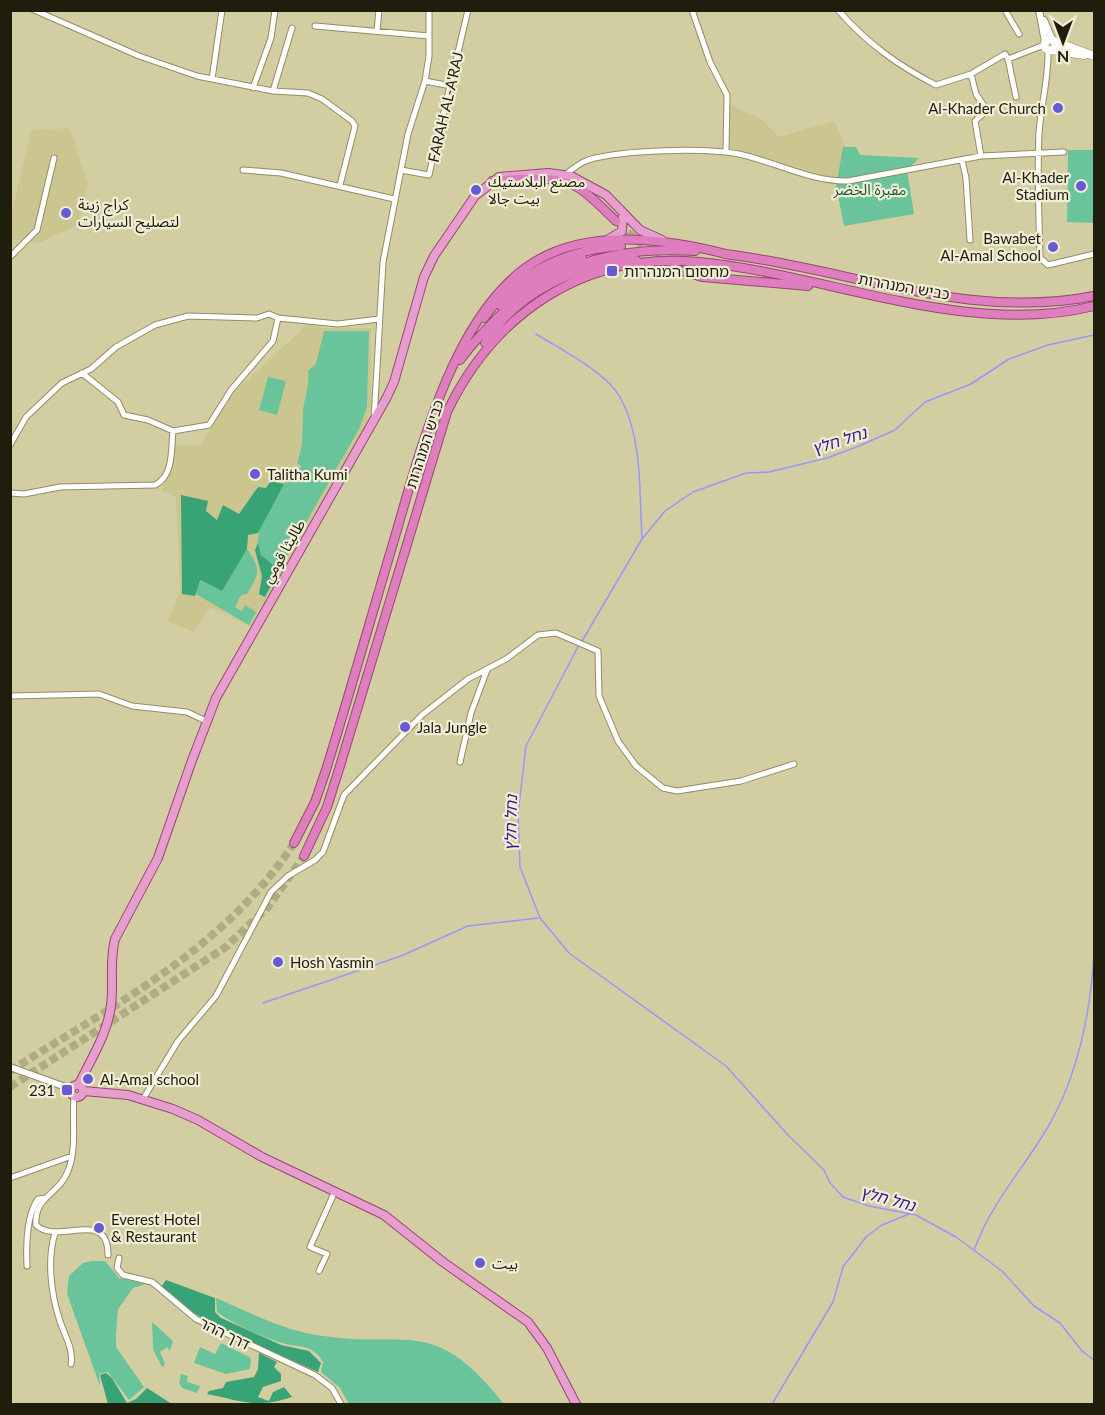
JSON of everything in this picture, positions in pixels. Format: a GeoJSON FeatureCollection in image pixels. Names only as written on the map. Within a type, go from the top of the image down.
{"type":"FeatureCollection","features":[{"type":"Feature","properties":{"kind":"highway"},"geometry":{"type":"LineString","coordinates":[[492,181],[555,180],[569,183],[582,190],[616,221]]}},
{"type":"Feature","properties":{"kind":"highway"},"geometry":{"type":"LineString","coordinates":[[528,287],[533,263],[568,248],[604,241],[653,242],[700,247],[730,255]]}},
{"type":"Feature","properties":{"kind":"highway"},"geometry":{"type":"LineString","coordinates":[[454,367],[461,351],[489,311],[559,266],[625,249],[700,247]]}},
{"type":"Feature","properties":{"kind":"highway"},"geometry":{"type":"LineString","coordinates":[[454,367],[495,318],[528,287],[561,272],[609,256],[658,251],[730,255]]}},
{"type":"Feature","properties":{"kind":"highway","name":"כביש המנהרות"},"geometry":{"type":"LineString","coordinates":[[730,255],[932,295],[991,303],[1046,303],[1095,296]]}},
{"type":"Feature","properties":{"kind":"highway","name":"כביש המנהרות"},"geometry":{"type":"LineString","coordinates":[[304,856],[327,807],[434,451],[459,387],[493,329],[513,308],[528,287],[609,263],[646,260],[697,262],[755,270],[867,293],[998,313],[1046,313],[1095,306]]}},
{"type":"Feature","properties":{"kind":"highway"},"geometry":{"type":"LineString","coordinates":[[673,268],[702,277],[758,280],[867,293]]}},
{"type":"Feature","properties":{"kind":"highway","name":"כביש המנהרות"},"geometry":{"type":"LineString","coordinates":[[294,843],[315,802],[326,770],[420,455],[441,393],[454,367]]}},
{"type":"Feature","properties":{"kind":"main road"},"geometry":{"type":"LineString","coordinates":[[1049,45],[1093,56]]}},
{"type":"Feature","properties":{"kind":"main road"},"geometry":{"type":"LineString","coordinates":[[492,181],[513,174],[565,175],[606,195],[648,235],[700,247]]}},
{"type":"Feature","properties":{"kind":"main road","name":"طاليثا قومي"},"geometry":{"type":"LineString","coordinates":[[77,1090],[106,1028],[109,1015],[111,954],[115,939],[159,858],[206,721],[264,609],[374,422],[394,382],[424,278],[434,255],[475,196],[492,181]]}},
{"type":"Feature","properties":{"kind":"main road"},"geometry":{"type":"LineString","coordinates":[[604,241],[617,237],[622,231],[623,212]]}},
{"type":"Feature","properties":{"kind":"main road"},"geometry":{"type":"LineString","coordinates":[[77,1090],[128,1095],[198,1120],[262,1157],[384,1215],[443,1262],[528,1322],[548,1348],[576,1404]]}},
{"type":"Feature","properties":{"kind":"street"},"geometry":{"type":"LineString","coordinates":[[34,10],[139,56],[212,79],[273,91],[308,93],[322,99],[354,124],[355,133],[340,185]]}},
{"type":"Feature","properties":{"kind":"street"},"geometry":{"type":"LineString","coordinates":[[212,79],[222,10]]}},
{"type":"Feature","properties":{"kind":"street"},"geometry":{"type":"LineString","coordinates":[[253,88],[271,38],[275,10]]}},
{"type":"Feature","properties":{"kind":"street"},"geometry":{"type":"LineString","coordinates":[[377,32],[378,10]]}},
{"type":"Feature","properties":{"kind":"street"},"geometry":{"type":"LineString","coordinates":[[374,422],[383,262],[408,134],[425,81],[429,10]]}},
{"type":"Feature","properties":{"kind":"street","name":"FARAH AL-A'RAJ"},"geometry":{"type":"LineString","coordinates":[[402,170],[429,175],[468,10]]}},
{"type":"Feature","properties":{"kind":"street"},"geometry":{"type":"LineString","coordinates":[[692,10],[710,62],[727,95],[726,152]]}},
{"type":"Feature","properties":{"kind":"street"},"geometry":{"type":"LineString","coordinates":[[838,10],[862,38],[890,60],[936,85],[971,74],[1005,54],[1016,97]]}},
{"type":"Feature","properties":{"kind":"street"},"geometry":{"type":"LineString","coordinates":[[1005,10],[1019,34]]}},
{"type":"Feature","properties":{"kind":"street"},"geometry":{"type":"LineString","coordinates":[[1040,10],[1049,45],[1049,75],[1041,109],[1038,152],[1040,258],[1048,265],[1095,254]]}},
{"type":"Feature","properties":{"kind":"street"},"geometry":{"type":"LineString","coordinates":[[315,26],[429,36]]}},
{"type":"Feature","properties":{"kind":"street"},"geometry":{"type":"LineString","coordinates":[[273,91],[292,28]]}},
{"type":"Feature","properties":{"kind":"street"},"geometry":{"type":"LineString","coordinates":[[1008,59],[1049,45]]}},
{"type":"Feature","properties":{"kind":"street"},"geometry":{"type":"LineString","coordinates":[[971,74],[976,94],[984,106],[984,112],[975,121],[981,156]]}},
{"type":"Feature","properties":{"kind":"street"},"geometry":{"type":"LineString","coordinates":[[425,81],[451,86]]}},
{"type":"Feature","properties":{"kind":"street"},"geometry":{"type":"LineString","coordinates":[[565,175],[578,164],[597,158],[634,153],[726,152],[835,182],[981,156],[1064,152]]}},
{"type":"Feature","properties":{"kind":"street"},"geometry":{"type":"LineString","coordinates":[[10,257],[38,230],[54,158]]}},
{"type":"Feature","properties":{"kind":"street"},"geometry":{"type":"LineString","coordinates":[[962,160],[966,178],[970,240]]}},
{"type":"Feature","properties":{"kind":"street"},"geometry":{"type":"LineString","coordinates":[[243,170],[281,173],[394,199]]}},
{"type":"Feature","properties":{"kind":"street"},"geometry":{"type":"LineString","coordinates":[[10,446],[26,417],[62,383],[82,374],[116,347],[155,325],[178,317],[257,318],[268,314],[278,318],[338,324],[379,319]]}},
{"type":"Feature","properties":{"kind":"street"},"geometry":{"type":"LineString","coordinates":[[82,374],[118,402],[124,415],[148,420],[173,431],[209,425],[231,390],[273,341],[278,318]]}},
{"type":"Feature","properties":{"kind":"street"},"geometry":{"type":"LineString","coordinates":[[10,493],[24,494],[60,487],[155,485],[166,476],[171,463],[173,431]]}},
{"type":"Feature","properties":{"kind":"street"},"geometry":{"type":"LineString","coordinates":[[143,1099],[160,1067],[185,1031],[216,996],[271,892],[288,876],[315,860],[325,848],[344,795],[423,715],[468,679],[487,670],[530,640],[545,633],[568,637],[598,651],[599,696],[618,741],[636,766],[663,788],[671,791],[741,781],[794,764]]}},
{"type":"Feature","properties":{"kind":"street"},"geometry":{"type":"LineString","coordinates":[[460,762],[471,713],[487,670]]}},
{"type":"Feature","properties":{"kind":"street"},"geometry":{"type":"LineString","coordinates":[[10,696],[99,694],[132,706],[187,712],[206,721]]}},
{"type":"Feature","properties":{"kind":"street"},"geometry":{"type":"LineString","coordinates":[[10,1067],[77,1090],[72,1156],[68,1172],[39,1203],[36,1225],[41,1230],[55,1233],[83,1228],[95,1230],[104,1236],[108,1255]]}},
{"type":"Feature","properties":{"kind":"street"},"geometry":{"type":"LineString","coordinates":[[10,1178],[72,1156]]}},
{"type":"Feature","properties":{"kind":"street"},"geometry":{"type":"LineString","coordinates":[[319,1271],[327,1254],[310,1247],[335,1191]]}},
{"type":"Feature","properties":{"kind":"street"},"geometry":{"type":"LineString","coordinates":[[27,1266],[29,1225],[33,1206],[38,1199],[47,1197]]}},
{"type":"Feature","properties":{"kind":"street"},"geometry":{"type":"LineString","coordinates":[[55,1233],[51,1263],[54,1295],[58,1317],[71,1350],[71,1364]]}},
{"type":"Feature","properties":{"kind":"street","name":"דרך ההר"},"geometry":{"type":"LineString","coordinates":[[119,1258],[117,1268],[123,1275],[152,1282],[196,1319],[315,1375],[332,1388],[341,1404]]}},
{"type":"Feature","properties":{"kind":"shaded area"},"geometry":{"type":"Polygon","coordinates":[[[730,105],[761,119],[779,137],[834,121],[846,147],[843,147],[837,179],[728,147],[730,105]]]}},
{"type":"Feature","properties":{"kind":"shaded area"},"geometry":{"type":"Polygon","coordinates":[[[70,128],[88,185],[78,225],[39,243],[11,239],[11,216],[31,130],[70,128]]]}},
{"type":"Feature","properties":{"kind":"shaded area","name":"Talitha Kumi"},"geometry":{"type":"Polygon","coordinates":[[[309,323],[322,328],[371,328],[371,410],[360,439],[251,627],[210,607],[194,632],[168,621],[180,590],[176,497],[161,491],[173,463],[174,446],[200,446],[233,393],[309,323]]]}},
{"type":"Feature","properties":{"kind":"green space","name":"مقبرة الخضر"},"geometry":{"type":"Polygon","coordinates":[[[843,147],[856,147],[860,155],[919,158],[907,170],[914,214],[844,226],[836,186],[843,147]]]}},
{"type":"Feature","properties":{"kind":"green space","name":"Al-Khader Stadium"},"geometry":{"type":"Polygon","coordinates":[[[1068,150],[1094,150],[1094,223],[1067,222],[1068,150]]]}},
{"type":"Feature","properties":{"kind":"green space"},"geometry":{"type":"Polygon","coordinates":[[[324,331],[369,331],[367,407],[359,429],[279,570],[261,554],[258,537],[264,518],[274,500],[288,478],[294,481],[301,466],[297,463],[302,445],[303,409],[308,371],[316,364],[324,331]]]}},
{"type":"Feature","properties":{"kind":"green space"},"geometry":{"type":"Polygon","coordinates":[[[268,377],[286,381],[277,415],[259,410],[268,377]]]}},
{"type":"Feature","properties":{"kind":"green space"},"geometry":{"type":"Polygon","coordinates":[[[271,481],[284,484],[258,533],[248,535],[247,549],[222,591],[200,580],[195,596],[182,594],[181,495],[208,501],[206,511],[217,520],[223,505],[239,514],[258,487],[266,488],[271,481]]]}},
{"type":"Feature","properties":{"kind":"green space"},"geometry":{"type":"Polygon","coordinates":[[[258,543],[261,555],[279,570],[265,597],[259,594],[262,576],[255,550],[258,543]]]}},
{"type":"Feature","properties":{"kind":"green space"},"geometry":{"type":"Polygon","coordinates":[[[247,549],[257,567],[256,576],[247,594],[241,595],[235,607],[242,611],[245,605],[256,612],[249,625],[196,594],[199,580],[222,591],[247,549]]]}},
{"type":"Feature","properties":{"kind":"green space"},"geometry":{"type":"Polygon","coordinates":[[[105,1261],[119,1278],[146,1284],[133,1288],[118,1309],[116,1347],[144,1387],[129,1400],[108,1372],[99,1374],[100,1386],[67,1294],[69,1276],[83,1263],[105,1261]]]}},
{"type":"Feature","properties":{"kind":"green space"},"geometry":{"type":"Polygon","coordinates":[[[166,1280],[215,1298],[215,1312],[221,1318],[281,1345],[309,1351],[321,1363],[318,1372],[235,1336],[196,1314],[161,1287],[166,1280]]]}},
{"type":"Feature","properties":{"kind":"green space"},"geometry":{"type":"Polygon","coordinates":[[[216,1298],[275,1323],[311,1334],[416,1341],[436,1346],[456,1356],[478,1375],[504,1404],[349,1404],[340,1388],[321,1372],[323,1362],[316,1353],[307,1348],[285,1344],[266,1337],[231,1321],[217,1312],[216,1298]]]}},
{"type":"Feature","properties":{"kind":"green space"},"geometry":{"type":"Polygon","coordinates":[[[152,1322],[173,1341],[170,1351],[167,1347],[160,1352],[165,1364],[162,1367],[153,1349],[152,1322]]]}},
{"type":"Feature","properties":{"kind":"green space"},"geometry":{"type":"Polygon","coordinates":[[[221,1343],[251,1358],[250,1369],[226,1374],[194,1363],[200,1347],[215,1354],[221,1343]]]}},
{"type":"Feature","properties":{"kind":"green space"},"geometry":{"type":"Polygon","coordinates":[[[259,1353],[277,1362],[274,1367],[281,1374],[281,1381],[263,1387],[258,1397],[269,1401],[273,1392],[284,1387],[292,1397],[259,1403],[207,1394],[209,1391],[223,1388],[226,1382],[254,1377],[258,1369],[259,1353]]]}},
{"type":"Feature","properties":{"kind":"green space"},"geometry":{"type":"Polygon","coordinates":[[[106,1373],[112,1378],[127,1403],[136,1399],[147,1388],[172,1404],[108,1404],[100,1375],[106,1373]]]}},
{"type":"Feature","properties":{"kind":"green space"},"geometry":{"type":"Polygon","coordinates":[[[181,1374],[188,1376],[187,1382],[200,1386],[197,1393],[182,1388],[179,1383],[181,1374]]]}},
{"type":"Feature","properties":{"kind":"waterway"},"geometry":{"type":"LineString","coordinates":[[536,334],[594,370],[620,397],[633,430],[636,447],[642,537]]}},
{"type":"Feature","properties":{"kind":"waterway","name":"נחל חלץ"},"geometry":{"type":"LineString","coordinates":[[582,641],[642,539],[665,511],[693,492],[746,473],[769,472],[827,458],[859,446],[895,430],[925,402],[971,384],[1009,359],[1048,345],[1094,335]]}},
{"type":"Feature","properties":{"kind":"waterway","name":"נחל חלץ"},"geometry":{"type":"LineString","coordinates":[[579,645],[526,746],[518,814],[520,867],[540,918],[569,953],[726,1066],[788,1135],[824,1170],[830,1183],[843,1197],[869,1206],[916,1215],[956,1237],[1002,1271],[1034,1306],[1060,1323],[1082,1351],[1094,1360]]}},
{"type":"Feature","properties":{"kind":"waterway"},"geometry":{"type":"LineString","coordinates":[[263,1003],[401,956],[468,926],[538,918]]}},
{"type":"Feature","properties":{"kind":"waterway"},"geometry":{"type":"LineString","coordinates":[[974,1250],[990,1215],[1049,1125],[1068,1085],[1086,1019],[1094,953]]}},
{"type":"Feature","properties":{"kind":"waterway"},"geometry":{"type":"LineString","coordinates":[[772,1404],[833,1302],[843,1267],[866,1237],[882,1225],[909,1214]]}},
{"type":"Feature","properties":{"kind":"tunnel"},"geometry":{"type":"LineString","coordinates":[[619,224],[653,255],[673,268]]}},
{"type":"Feature","properties":{"kind":"tunnel"},"geometry":{"type":"LineString","coordinates":[[10,1071],[128,998],[202,944],[236,914],[267,880],[294,843]]}},
{"type":"Feature","properties":{"kind":"tunnel"},"geometry":{"type":"LineString","coordinates":[[10,1087],[226,947],[268,907],[304,856]]}},
{"type":"Feature","properties":{"kind":"place","name":"Al-Khader Church"},"geometry":{"type":"Point","coordinates":[1058,108]}},
{"type":"Feature","properties":{"kind":"place","name":"Al-Khader Stadium"},"geometry":{"type":"Point","coordinates":[1081,186]}},
{"type":"Feature","properties":{"kind":"place","name":"مصنع البلاستيك بيت جالا"},"geometry":{"type":"Point","coordinates":[476,190]}},
{"type":"Feature","properties":{"kind":"place","name":"كراج زينة لتصليح السيارات"},"geometry":{"type":"Point","coordinates":[66,213]}},
{"type":"Feature","properties":{"kind":"place","name":"Bawabet Al-Amal School"},"geometry":{"type":"Point","coordinates":[1053,247]}},
{"type":"Feature","properties":{"kind":"place","name":"מחסום המנהרות"},"geometry":{"type":"Point","coordinates":[612,271]}},
{"type":"Feature","properties":{"kind":"place","name":"Talitha Kumi"},"geometry":{"type":"Point","coordinates":[255,474]}},
{"type":"Feature","properties":{"kind":"place","name":"Jala Jungle"},"geometry":{"type":"Point","coordinates":[405,727]}},
{"type":"Feature","properties":{"kind":"place","name":"Hosh Yasmin"},"geometry":{"type":"Point","coordinates":[278,962]}},
{"type":"Feature","properties":{"kind":"place","name":"Al-Amal school"},"geometry":{"type":"Point","coordinates":[88,1079]}},
{"type":"Feature","properties":{"kind":"place","name":"231"},"geometry":{"type":"Point","coordinates":[67,1090]}},
{"type":"Feature","properties":{"kind":"place","name":"Everest Hotel & Restaurant"},"geometry":{"type":"Point","coordinates":[99,1228]}},
{"type":"Feature","properties":{"kind":"place","name":"بيت"},"geometry":{"type":"Point","coordinates":[480,1263]}}]}
